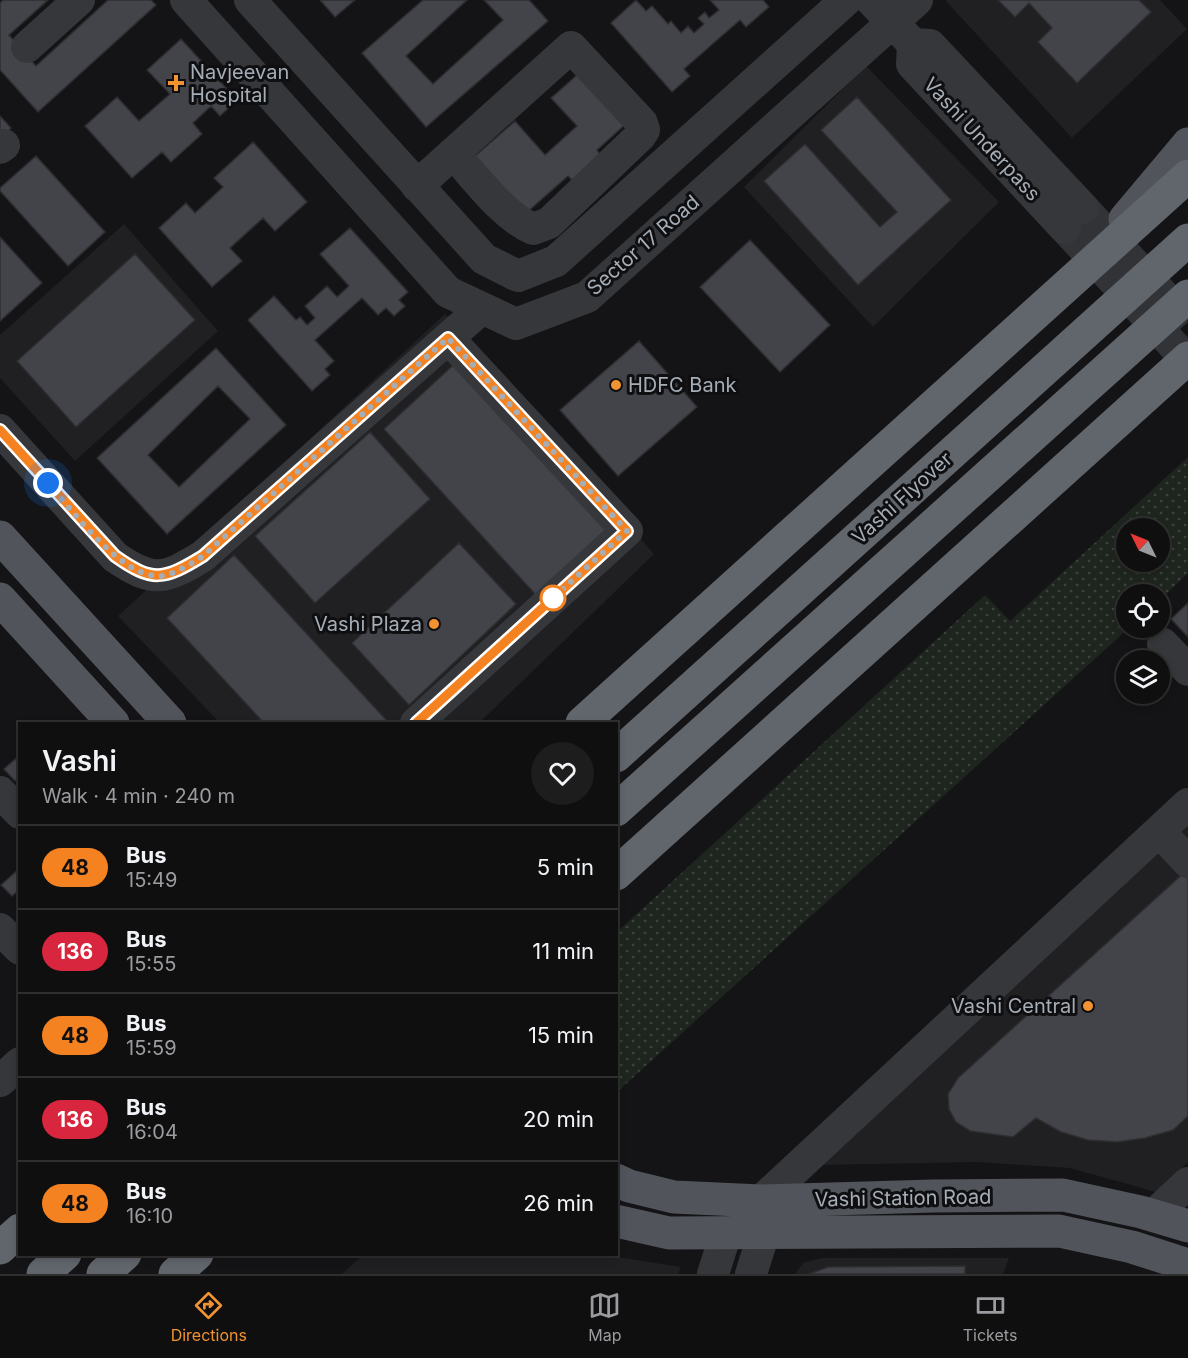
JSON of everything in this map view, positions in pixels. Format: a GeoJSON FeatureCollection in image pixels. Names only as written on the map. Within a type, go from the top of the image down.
{"type":"FeatureCollection","features":[{"type":"Feature","properties":{"kind":"highway"},"geometry":{"type":"LineString","coordinates":[[583,722],[1188,176]]}},
{"type":"Feature","properties":{"kind":"highway","name":"Vashi Flyover"},"geometry":{"type":"LineString","coordinates":[[618,754],[1188,240]]}},
{"type":"Feature","properties":{"kind":"highway","name":"Vashi Flyover"},"geometry":{"type":"LineString","coordinates":[[618,808],[1188,296]]}},
{"type":"Feature","properties":{"kind":"highway"},"geometry":{"type":"LineString","coordinates":[[618,872],[1180,370]]}},
{"type":"Feature","properties":{"kind":"highway"},"geometry":{"type":"LineString","coordinates":[[0,1248],[18,1232]]}},
{"type":"Feature","properties":{"kind":"highway"},"geometry":{"type":"LineString","coordinates":[[43,1274],[63,1256]]}},
{"type":"Feature","properties":{"kind":"highway"},"geometry":{"type":"LineString","coordinates":[[103,1274],[123,1256]]}},
{"type":"Feature","properties":{"kind":"highway"},"geometry":{"type":"LineString","coordinates":[[175,1274],[195,1256]]}},
{"type":"Feature","properties":{"kind":"main road"},"geometry":{"type":"LineString","coordinates":[[1075,278],[1188,144]]}},
{"type":"Feature","properties":{"kind":"main road"},"geometry":{"type":"LineString","coordinates":[[0,537],[169,722]]}},
{"type":"Feature","properties":{"kind":"main road"},"geometry":{"type":"LineString","coordinates":[[0,599],[112,722]]}},
{"type":"Feature","properties":{"kind":"main road","name":"Vashi Station Road"},"geometry":{"type":"LineString","coordinates":[[618,1181],[629,1186],[763,1217],[935,1232],[1059,1232],[1132,1247],[1188,1265]]}},
{"type":"Feature","properties":{"kind":"main road","name":"Vashi Station Road"},"geometry":{"type":"LineString","coordinates":[[618,1221],[669,1233],[726,1233],[763,1217],[933,1196],[1064,1195],[1154,1215],[1188,1226]]}},
{"type":"Feature","properties":{"kind":"main road"},"geometry":{"type":"LineString","coordinates":[[933,1196],[935,1232]]}},
{"type":"Feature","properties":{"kind":"street"},"geometry":{"type":"LineString","coordinates":[[27,47],[79,0]]}},
{"type":"Feature","properties":{"kind":"street"},"geometry":{"type":"LineString","coordinates":[[186,0],[448,292],[516,324],[518,276]]}},
{"type":"Feature","properties":{"kind":"street"},"geometry":{"type":"LineString","coordinates":[[227,45],[256,7],[484,260],[518,276],[556,261],[846,0]]}},
{"type":"Feature","properties":{"kind":"street","name":"Sector 17 Road"},"geometry":{"type":"LineString","coordinates":[[516,324],[587,297],[917,0]]}},
{"type":"Feature","properties":{"kind":"street","name":"Vashi Underpass"},"geometry":{"type":"LineString","coordinates":[[892,22],[930,45],[1074,218]]}},
{"type":"Feature","properties":{"kind":"street"},"geometry":{"type":"LineString","coordinates":[[417,186],[453,153],[571,47],[642,123],[644,130],[549,223],[533,230],[510,215],[453,153]]}},
{"type":"Feature","properties":{"kind":"street"},"geometry":{"type":"LineString","coordinates":[[575,198],[599,222]]}},
{"type":"Feature","properties":{"kind":"street"},"geometry":{"type":"LineString","coordinates":[[0,430],[115,556],[138,572],[160,576],[182,569],[203,556],[482,308]]}},
{"type":"Feature","properties":{"kind":"street"},"geometry":{"type":"LineString","coordinates":[[417,722],[627,531],[448,338]]}},
{"type":"Feature","properties":{"kind":"street"},"geometry":{"type":"LineString","coordinates":[[1163,644],[1188,670]]}},
{"type":"Feature","properties":{"kind":"street"},"geometry":{"type":"LineString","coordinates":[[751,1274],[763,1217],[1188,804]]}},
{"type":"Feature","properties":{"kind":"street"},"geometry":{"type":"LineString","coordinates":[[1159,831],[1188,862]]}},
{"type":"Feature","properties":{"kind":"street"},"geometry":{"type":"LineString","coordinates":[[0,929],[18,947]]}},
{"type":"Feature","properties":{"kind":"street"},"geometry":{"type":"LineString","coordinates":[[0,1081],[18,1065]]}},
{"type":"Feature","properties":{"kind":"street"},"geometry":{"type":"LineString","coordinates":[[1154,1215],[1188,1183]]}},
{"type":"Feature","properties":{"kind":"street"},"geometry":{"type":"LineString","coordinates":[[713,1274],[726,1233]]}},
{"type":"Feature","properties":{"kind":"shaded area"},"geometry":{"type":"Polygon","coordinates":[[[947,0],[1160,0],[1187,29],[1072,138],[947,0]]]}},
{"type":"Feature","properties":{"kind":"shaded area"},"geometry":{"type":"Polygon","coordinates":[[[866,66],[999,202],[873,327],[744,187],[866,66]]]}},
{"type":"Feature","properties":{"kind":"shaded area"},"geometry":{"type":"Polygon","coordinates":[[[124,224],[218,331],[75,461],[0,378],[0,335],[124,224]]]}},
{"type":"Feature","properties":{"kind":"shaded area"},"geometry":{"type":"Polygon","coordinates":[[[445,314],[654,554],[480,722],[219,722],[118,616],[445,314]]]}},
{"type":"Feature","properties":{"kind":"shaded area"},"geometry":{"type":"Polygon","coordinates":[[[1188,457],[1188,573],[1170,590],[1170,584],[1116,584],[1116,638],[1118,638],[618,1091],[618,931],[985,595],[1010,621],[1116,523],[1116,572],[1170,572],[1170,518],[1122,518],[1188,457]]]}},
{"type":"Feature","properties":{"kind":"shaded area","name":"Vashi Central"},"geometry":{"type":"Polygon","coordinates":[[[1188,819],[1188,1162],[1156,1192],[1070,1168],[976,1162],[816,1165],[1188,819]]]}},
{"type":"Feature","properties":{"kind":"shaded area"},"geometry":{"type":"Polygon","coordinates":[[[362,1256],[614,1256],[681,1267],[678,1274],[342,1274],[362,1256]]]}},
{"type":"Feature","properties":{"kind":"shaded area"},"geometry":{"type":"Polygon","coordinates":[[[821,1258],[1009,1258],[1003,1274],[795,1274],[803,1263],[821,1258]]]}},
{"type":"Feature","properties":{"kind":"building"},"geometry":{"type":"Polygon","coordinates":[[[3,0],[48,0],[9,35],[36,66],[108,0],[151,0],[156,5],[38,112],[0,70],[0,3],[3,0]]]}},
{"type":"Feature","properties":{"kind":"building"},"geometry":{"type":"Polygon","coordinates":[[[320,0],[355,0],[335,17],[320,0]]]}},
{"type":"Feature","properties":{"kind":"building"},"geometry":{"type":"Polygon","coordinates":[[[423,0],[467,0],[406,56],[433,84],[503,20],[484,0],[529,0],[548,21],[426,127],[362,53],[423,0]]]}},
{"type":"Feature","properties":{"kind":"building"},"geometry":{"type":"Polygon","coordinates":[[[636,0],[646,11],[652,6],[668,24],[671,21],[681,33],[688,26],[694,33],[704,24],[698,18],[705,12],[709,18],[719,10],[710,0],[763,0],[769,7],[746,27],[740,20],[684,69],[690,76],[672,92],[611,23],[636,0]]]}},
{"type":"Feature","properties":{"kind":"building"},"geometry":{"type":"Polygon","coordinates":[[[998,0],[1139,0],[1151,12],[1077,83],[1038,42],[1052,28],[1029,3],[1015,17],[998,0]]]}},
{"type":"Feature","properties":{"kind":"building"},"geometry":{"type":"Polygon","coordinates":[[[181,39],[237,100],[220,116],[211,106],[193,123],[202,134],[171,162],[162,152],[132,178],[85,126],[117,97],[139,121],[170,94],[147,70],[181,39]]]}},
{"type":"Feature","properties":{"kind":"building"},"geometry":{"type":"Polygon","coordinates":[[[584,69],[630,120],[597,150],[601,156],[573,181],[568,176],[525,214],[474,157],[515,121],[545,155],[577,126],[551,98],[584,69]]]}},
{"type":"Feature","properties":{"kind":"building"},"geometry":{"type":"Polygon","coordinates":[[[857,97],[951,200],[858,285],[764,181],[805,144],[880,227],[897,212],[821,130],[857,97]]]}},
{"type":"Feature","properties":{"kind":"building"},"geometry":{"type":"Polygon","coordinates":[[[0,116],[11,128],[0,139],[0,116]]]}},
{"type":"Feature","properties":{"kind":"building"},"geometry":{"type":"Polygon","coordinates":[[[253,142],[307,202],[275,231],[263,218],[230,248],[242,261],[212,287],[159,228],[186,203],[195,213],[223,187],[214,178],[253,142]]]}},
{"type":"Feature","properties":{"kind":"building"},"geometry":{"type":"Polygon","coordinates":[[[36,156],[105,232],[68,266],[0,191],[0,188],[36,156]]]}},
{"type":"Feature","properties":{"kind":"building"},"geometry":{"type":"Polygon","coordinates":[[[350,228],[408,292],[399,300],[405,306],[394,316],[386,308],[378,315],[362,298],[315,340],[334,361],[325,369],[330,375],[312,391],[248,320],[274,296],[296,320],[300,317],[307,325],[315,318],[305,306],[327,286],[337,297],[349,286],[320,254],[350,228]]]}},
{"type":"Feature","properties":{"kind":"building"},"geometry":{"type":"Polygon","coordinates":[[[0,237],[42,283],[0,321],[0,237]]]}},
{"type":"Feature","properties":{"kind":"building"},"geometry":{"type":"Polygon","coordinates":[[[750,240],[830,325],[780,372],[700,287],[750,240]]]}},
{"type":"Feature","properties":{"kind":"building"},"geometry":{"type":"Polygon","coordinates":[[[135,254],[195,320],[76,427],[17,361],[135,254]]]}},
{"type":"Feature","properties":{"kind":"building"},"geometry":{"type":"Polygon","coordinates":[[[639,341],[697,407],[618,476],[560,410],[639,341]]]}},
{"type":"Feature","properties":{"kind":"building"},"geometry":{"type":"Polygon","coordinates":[[[216,348],[286,425],[167,534],[97,458],[216,348]],[[218,386],[148,455],[179,487],[250,419],[218,386]]]}},
{"type":"Feature","properties":{"kind":"building"},"geometry":{"type":"Polygon","coordinates":[[[461,358],[612,524],[536,595],[384,429],[461,358]]]}},
{"type":"Feature","properties":{"kind":"building"},"geometry":{"type":"Polygon","coordinates":[[[370,432],[430,499],[315,603],[255,536],[370,432]]]}},
{"type":"Feature","properties":{"kind":"building","name":"Vashi Plaza"},"geometry":{"type":"Polygon","coordinates":[[[459,543],[516,604],[409,705],[352,643],[459,543]]]}},
{"type":"Feature","properties":{"kind":"building"},"geometry":{"type":"Polygon","coordinates":[[[234,555],[388,722],[263,722],[167,618],[234,555]]]}},
{"type":"Feature","properties":{"kind":"building"},"geometry":{"type":"Polygon","coordinates":[[[1188,603],[1188,637],[1171,619],[1188,603]]]}},
{"type":"Feature","properties":{"kind":"building"},"geometry":{"type":"Polygon","coordinates":[[[18,757],[18,779],[15,781],[4,769],[18,757]]]}},
{"type":"Feature","properties":{"kind":"building"},"geometry":{"type":"Polygon","coordinates":[[[18,870],[18,891],[12,896],[1,885],[18,870]]]}},
{"type":"Feature","properties":{"kind":"building"},"geometry":{"type":"Polygon","coordinates":[[[1186,871],[1188,872],[1188,1116],[1173,1130],[1145,1138],[1117,1142],[1088,1140],[1061,1132],[1036,1118],[1013,1137],[970,1131],[956,1122],[949,1109],[948,1094],[958,1078],[1186,871]]]}},
{"type":"Feature","properties":{"kind":"building"},"geometry":{"type":"Polygon","coordinates":[[[965,1266],[965,1274],[809,1274],[828,1267],[965,1266]]]}},
{"type":"Feature","properties":{"kind":"tunnel"},"geometry":{"type":"LineString","coordinates":[[1083,208],[1188,322]]}},
{"type":"Feature","properties":{"kind":"tunnel"},"geometry":{"type":"LineString","coordinates":[[1065,228],[1188,361]]}},
{"type":"Feature","properties":{"kind":"bus line","name":"48"},"geometry":{"type":"LineString","coordinates":[[0,430],[115,556],[138,572],[160,576],[182,569],[203,556],[448,338],[627,531],[417,722]]}},
{"type":"Feature","properties":{"kind":"place","name":"Navjeevan Hospital"},"geometry":{"type":"Point","coordinates":[176,83]}},
{"type":"Feature","properties":{"kind":"place","name":"HDFC Bank"},"geometry":{"type":"Point","coordinates":[616,385]}},
{"type":"Feature","properties":{"kind":"place","name":"Vashi Plaza"},"geometry":{"type":"Point","coordinates":[434,624]}},
{"type":"Feature","properties":{"kind":"place","name":"Vashi Central"},"geometry":{"type":"Point","coordinates":[1088,1006]}},
{"type":"Feature","properties":{"kind":"route"},"geometry":{"type":"LineString","coordinates":[[48,483],[115,556],[138,572],[160,576],[182,569],[203,556],[448,338],[627,531],[553,598]]}}]}
